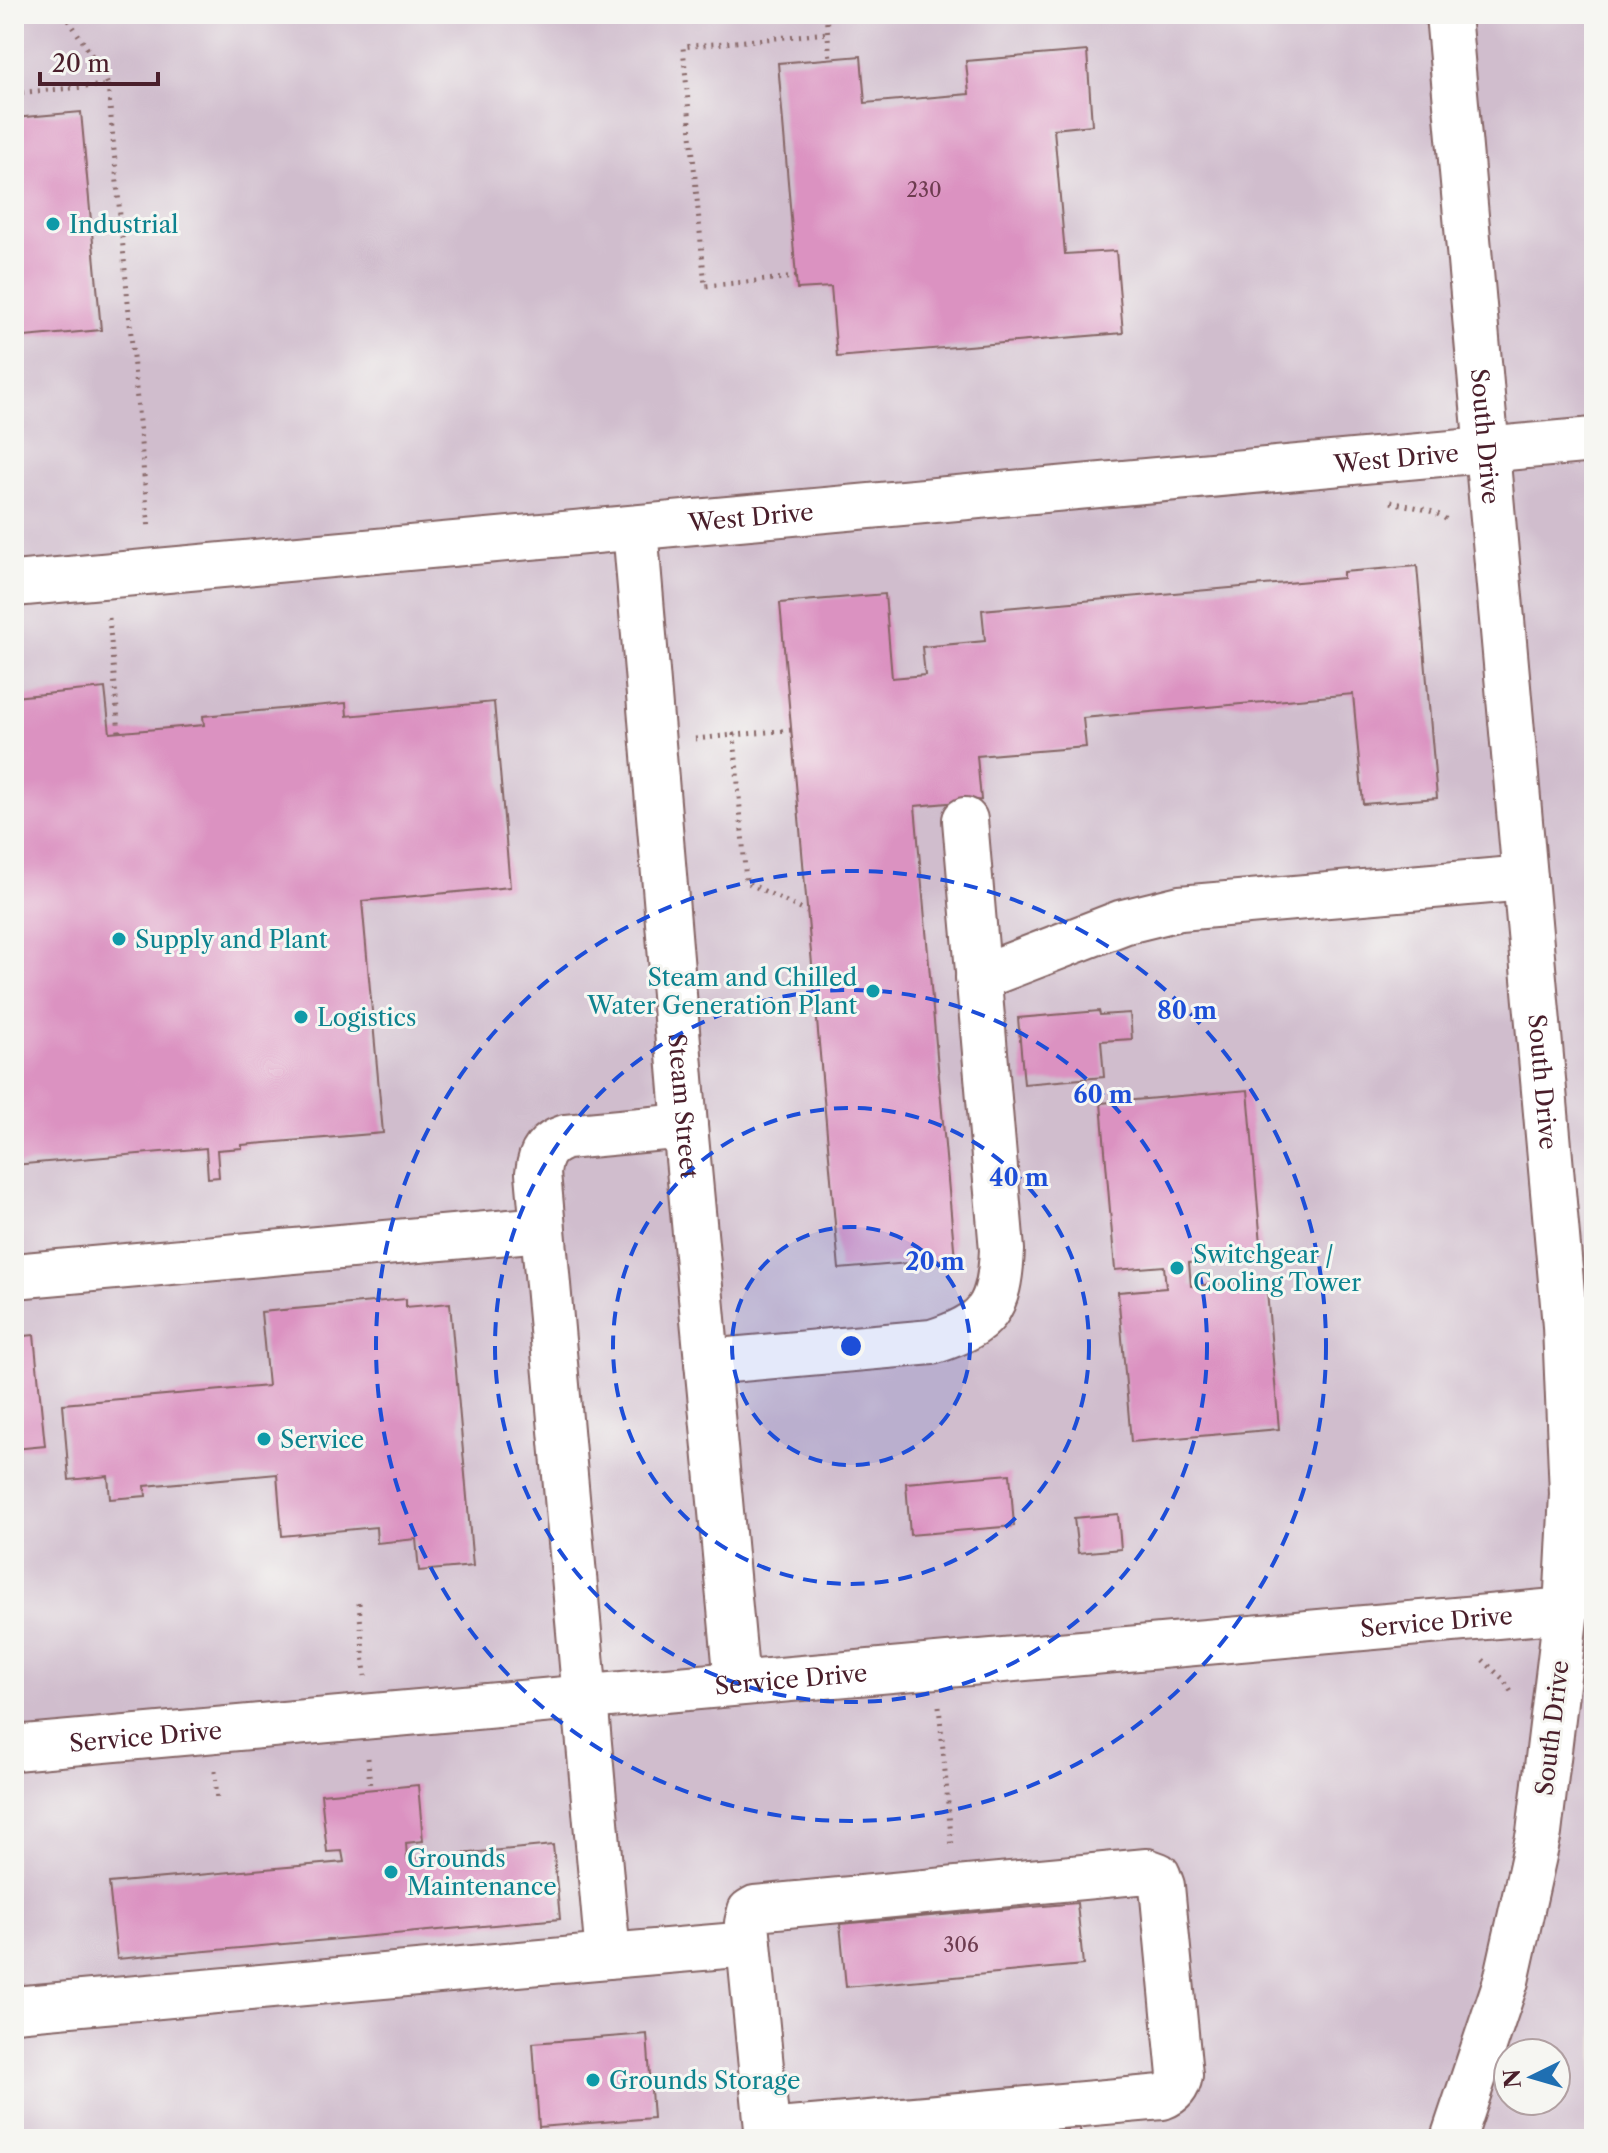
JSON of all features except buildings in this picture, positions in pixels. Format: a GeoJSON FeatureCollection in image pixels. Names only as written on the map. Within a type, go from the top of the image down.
{"type":"FeatureCollection","features":[{"type":"Feature","properties":{"kind":"street","name":"South Drive"},"geometry":{"type":"LineString","coordinates":[[1448,14],[1565,1326],[1572,1494],[1566,1610],[1539,1833],[1506,1981],[1453,2139]]}},
{"type":"Feature","properties":{"kind":"street","name":"West Drive"},"geometry":{"type":"LineString","coordinates":[[14,584],[1594,440]]}},
{"type":"Feature","properties":{"kind":"street","name":"Steam Street"},"geometry":{"type":"LineString","coordinates":[[635,528],[685,1126],[737,1683]]}},
{"type":"Feature","properties":{"kind":"street"},"geometry":{"type":"LineString","coordinates":[[707,1362],[932,1342],[962,1332],[987,1313],[1000,1285],[1002,1250],[965,820]]}},
{"type":"Feature","properties":{"kind":"street"},"geometry":{"type":"LineString","coordinates":[[978,978],[1123,922],[1180,908],[1525,878]]}},
{"type":"Feature","properties":{"kind":"street"},"geometry":{"type":"LineString","coordinates":[[608,1956],[538,1173],[544,1149],[553,1141],[566,1137],[685,1126]]}},
{"type":"Feature","properties":{"kind":"street"},"geometry":{"type":"LineString","coordinates":[[14,1276],[542,1229]]}},
{"type":"Feature","properties":{"kind":"street","name":"Service Drive"},"geometry":{"type":"LineString","coordinates":[[14,1748],[1566,1610]]}},
{"type":"Feature","properties":{"kind":"street"},"geometry":{"type":"LineString","coordinates":[[1147,1871],[1158,1875],[1162,1886],[1180,2075],[1174,2090],[1162,2097],[767,2135],[749,1944],[748,1917],[755,1908],[1147,1871]]}},
{"type":"Feature","properties":{"kind":"street"},"geometry":{"type":"LineString","coordinates":[[14,2009],[749,1944]]}},
{"type":"Feature","properties":{"kind":"path"},"geometry":{"type":"LineString","coordinates":[[65,14],[108,85],[149,534]]}},
{"type":"Feature","properties":{"kind":"path"},"geometry":{"type":"LineString","coordinates":[[826,14],[830,59]]}},
{"type":"Feature","properties":{"kind":"path"},"geometry":{"type":"LineString","coordinates":[[796,277],[705,286],[683,47],[828,33]]}},
{"type":"Feature","properties":{"kind":"path"},"geometry":{"type":"LineString","coordinates":[[14,93],[108,85]]}},
{"type":"Feature","properties":{"kind":"path"},"geometry":{"type":"LineString","coordinates":[[108,610],[119,733]]}},
{"type":"Feature","properties":{"kind":"path"},"geometry":{"type":"LineString","coordinates":[[791,730],[734,735],[746,882],[807,912]]}},
{"type":"Feature","properties":{"kind":"path"},"geometry":{"type":"LineString","coordinates":[[359,1603],[366,1689]]}},
{"type":"Feature","properties":{"kind":"path"},"geometry":{"type":"LineString","coordinates":[[1470,1654],[1492,1667],[1519,1707]]}},
{"type":"Feature","properties":{"kind":"path"},"geometry":{"type":"LineString","coordinates":[[935,1666],[956,1888]]}},
{"type":"Feature","properties":{"kind":"shaded area"},"geometry":{"type":"Polygon","coordinates":[[[14,14],[1594,14],[1594,2139],[14,2139],[14,14]]]}},
{"type":"Feature","properties":{"kind":"place","name":"Industrial"},"geometry":{"type":"Point","coordinates":[53,224]}},
{"type":"Feature","properties":{"kind":"place","name":"Supply and Plant"},"geometry":{"type":"Point","coordinates":[119,939]}},
{"type":"Feature","properties":{"kind":"place","name":"Steam and Chilled Water Generation Plant"},"geometry":{"type":"Point","coordinates":[873,991]}},
{"type":"Feature","properties":{"kind":"place","name":"Logistics"},"geometry":{"type":"Point","coordinates":[301,1017]}},
{"type":"Feature","properties":{"kind":"place","name":"Switchgear / Cooling Tower"},"geometry":{"type":"Point","coordinates":[1177,1268]}},
{"type":"Feature","properties":{"kind":"place","name":"Service"},"geometry":{"type":"Point","coordinates":[264,1439]}},
{"type":"Feature","properties":{"kind":"place","name":"Grounds Maintenance"},"geometry":{"type":"Point","coordinates":[391,1872]}},
{"type":"Feature","properties":{"kind":"place","name":"Grounds Storage"},"geometry":{"type":"Point","coordinates":[593,2080]}}]}
